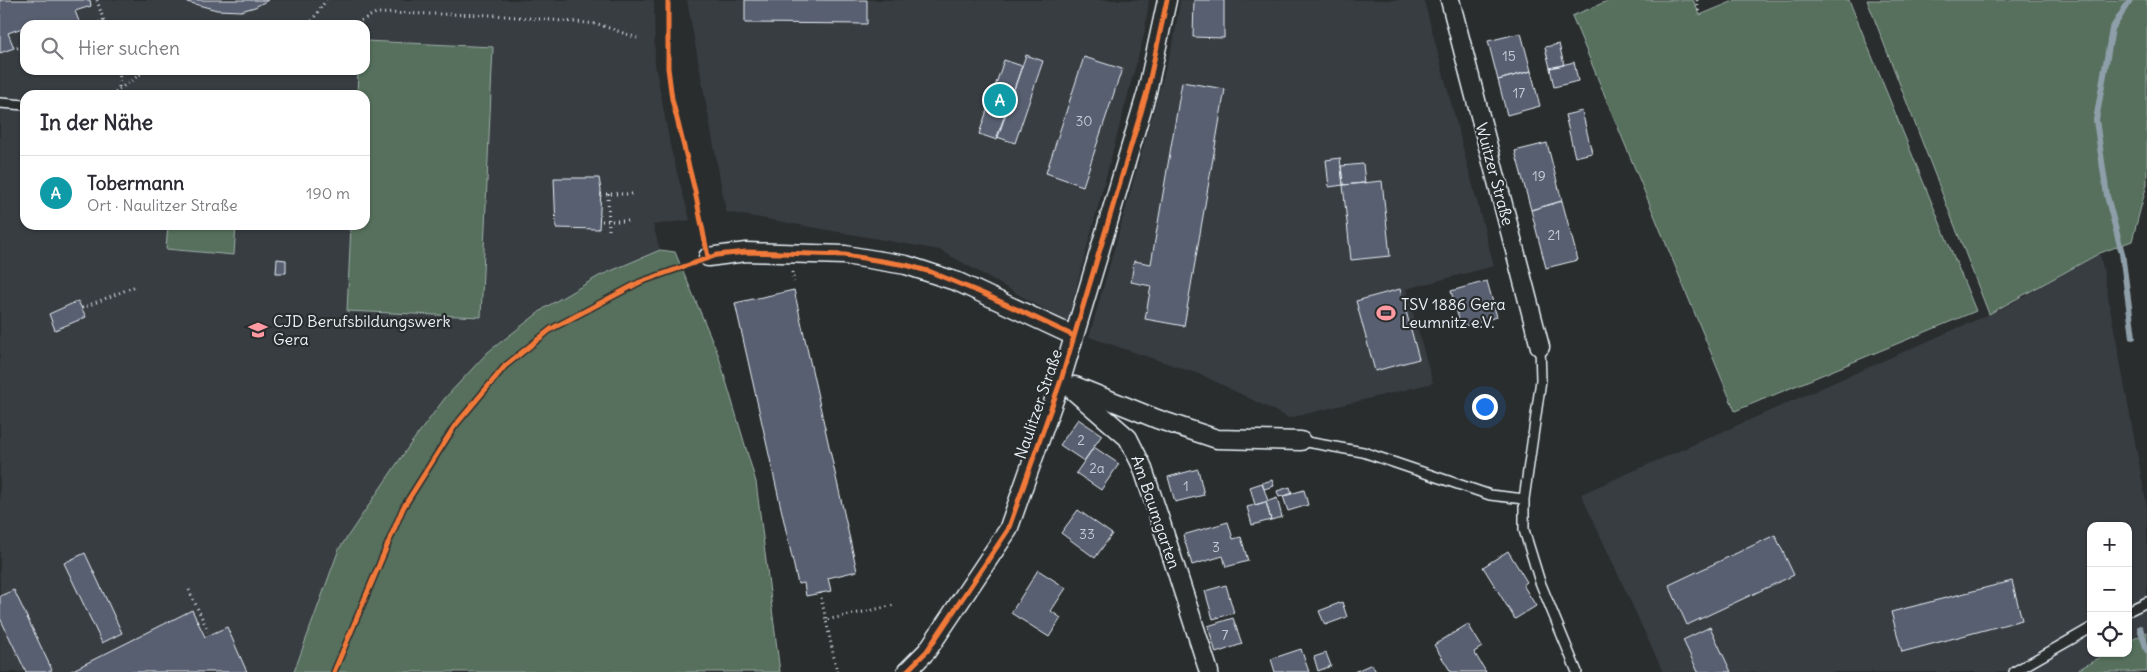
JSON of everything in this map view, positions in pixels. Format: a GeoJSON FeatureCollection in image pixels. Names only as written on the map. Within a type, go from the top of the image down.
{"type":"FeatureCollection","features":[{"type":"Feature","properties":{"kind":"street","name":"Naulitzer Straße"},"geometry":{"type":"LineString","coordinates":[[906,672],[927,651],[1008,530],[1061,380],[1147,92],[1166,0]]}},
{"type":"Feature","properties":{"kind":"street","name":"Wuitzer Straße"},"geometry":{"type":"LineString","coordinates":[[1450,0],[1540,347]]}},
{"type":"Feature","properties":{"kind":"street"},"geometry":{"type":"LineString","coordinates":[[708,257],[746,252],[844,255],[906,265],[958,282],[1074,336]]}},
{"type":"Feature","properties":{"kind":"street"},"geometry":{"type":"LineString","coordinates":[[1061,380],[1157,419],[1217,439],[1301,442]]}},
{"type":"Feature","properties":{"kind":"street","name":"Am Baumgarten"},"geometry":{"type":"LineString","coordinates":[[1061,380],[1128,438],[1142,466],[1209,672]]}},
{"type":"Feature","properties":{"kind":"lane"},"geometry":{"type":"LineString","coordinates":[[0,103],[20,105]]}},
{"type":"Feature","properties":{"kind":"lane"},"geometry":{"type":"LineString","coordinates":[[1540,347],[1540,388],[1524,499],[1524,530],[1537,573],[1577,672]]}},
{"type":"Feature","properties":{"kind":"lane"},"geometry":{"type":"LineString","coordinates":[[1301,442],[1363,452],[1490,495],[1524,499]]}},
{"type":"Feature","properties":{"kind":"lane"},"geometry":{"type":"LineString","coordinates":[[2132,609],[2147,602]]}},
{"type":"Feature","properties":{"kind":"lane"},"geometry":{"type":"LineString","coordinates":[[2014,672],[2087,630]]}},
{"type":"Feature","properties":{"kind":"path"},"geometry":{"type":"LineString","coordinates":[[97,0],[103,20]]}},
{"type":"Feature","properties":{"kind":"path"},"geometry":{"type":"LineString","coordinates":[[312,20],[326,0]]}},
{"type":"Feature","properties":{"kind":"path"},"geometry":{"type":"LineString","coordinates":[[1697,0],[1700,15]]}},
{"type":"Feature","properties":{"kind":"path"},"geometry":{"type":"LineString","coordinates":[[362,20],[376,13],[493,16],[598,24],[637,38]]}},
{"type":"Feature","properties":{"kind":"path"},"geometry":{"type":"LineString","coordinates":[[119,88],[120,75]]}},
{"type":"Feature","properties":{"kind":"path"},"geometry":{"type":"LineString","coordinates":[[119,88],[138,75]]}},
{"type":"Feature","properties":{"kind":"path"},"geometry":{"type":"LineString","coordinates":[[601,194],[636,194]]}},
{"type":"Feature","properties":{"kind":"path"},"geometry":{"type":"LineString","coordinates":[[608,194],[609,230]]}},
{"type":"Feature","properties":{"kind":"path"},"geometry":{"type":"LineString","coordinates":[[602,221],[629,221]]}},
{"type":"Feature","properties":{"kind":"path"},"geometry":{"type":"LineString","coordinates":[[82,308],[136,286]]}},
{"type":"Feature","properties":{"kind":"path"},"geometry":{"type":"LineString","coordinates":[[189,590],[208,631]]}},
{"type":"Feature","properties":{"kind":"path"},"geometry":{"type":"LineString","coordinates":[[820,593],[837,672]]}},
{"type":"Feature","properties":{"kind":"path"},"geometry":{"type":"LineString","coordinates":[[826,620],[895,605]]}},
{"type":"Feature","properties":{"kind":"shaded area","name":"CJD Berufsbildungswerk Gera"},"geometry":{"type":"Polygon","coordinates":[[[0,0],[654,0],[655,64],[671,150],[690,220],[653,225],[660,250],[599,276],[546,307],[488,352],[445,398],[409,446],[339,549],[294,672],[0,672],[0,0]]]}},
{"type":"Feature","properties":{"kind":"shaded area"},"geometry":{"type":"Polygon","coordinates":[[[687,0],[1149,0],[1144,35],[1067,322],[940,250],[726,212],[687,0]]]}},
{"type":"Feature","properties":{"kind":"shaded area"},"geometry":{"type":"Polygon","coordinates":[[[1180,0],[1424,0],[1494,266],[1406,289],[1433,383],[1289,418],[1202,375],[1089,337],[1174,39],[1180,0]]]}},
{"type":"Feature","properties":{"kind":"shaded area"},"geometry":{"type":"Polygon","coordinates":[[[2100,253],[2147,507],[2147,632],[2132,640],[2132,522],[2087,522],[2087,657],[2101,657],[2074,672],[1663,672],[1581,494],[2003,308],[2100,253]]]}},
{"type":"Feature","properties":{"kind":"green space"},"geometry":{"type":"Polygon","coordinates":[[[1610,0],[1693,0],[1700,15],[1736,0],[1849,0],[1976,311],[1735,411],[1572,16],[1610,0]]]}},
{"type":"Feature","properties":{"kind":"green space"},"geometry":{"type":"Polygon","coordinates":[[[1867,0],[2147,0],[2147,184],[2132,241],[2100,253],[1989,314],[1867,0]]]}},
{"type":"Feature","properties":{"kind":"green space"},"geometry":{"type":"Polygon","coordinates":[[[370,41],[493,47],[481,317],[347,311],[351,230],[370,230],[370,90],[357,90],[358,75],[370,75],[370,41]]]}},
{"type":"Feature","properties":{"kind":"green space"},"geometry":{"type":"Polygon","coordinates":[[[168,230],[236,230],[234,255],[166,249],[168,230]]]}},
{"type":"Feature","properties":{"kind":"green space"},"geometry":{"type":"Polygon","coordinates":[[[660,250],[675,252],[718,354],[756,482],[780,672],[294,672],[339,549],[409,446],[445,398],[488,352],[546,307],[599,276],[660,250]]]}},
{"type":"Feature","properties":{"kind":"green space"},"geometry":{"type":"Polygon","coordinates":[[[2147,632],[2147,672],[2074,672],[2101,657],[2132,657],[2132,640],[2147,632]]]}},
{"type":"Feature","properties":{"kind":"building"},"geometry":{"type":"Polygon","coordinates":[[[0,0],[90,0],[91,6],[75,11],[78,20],[20,20],[20,29],[8,33],[14,48],[0,53],[0,0]]]}},
{"type":"Feature","properties":{"kind":"building"},"geometry":{"type":"Polygon","coordinates":[[[188,0],[268,0],[255,7],[241,11],[217,10],[187,2],[188,0]]]}},
{"type":"Feature","properties":{"kind":"building"},"geometry":{"type":"Polygon","coordinates":[[[745,0],[867,0],[867,24],[745,23],[745,0]]]}},
{"type":"Feature","properties":{"kind":"building"},"geometry":{"type":"Polygon","coordinates":[[[1194,0],[1224,0],[1224,38],[1193,37],[1194,0]]]}},
{"type":"Feature","properties":{"kind":"building"},"geometry":{"type":"Polygon","coordinates":[[[1521,33],[1531,71],[1498,80],[1488,41],[1521,33]]]}},
{"type":"Feature","properties":{"kind":"building"},"geometry":{"type":"Polygon","coordinates":[[[1559,44],[1564,65],[1550,68],[1545,47],[1559,44]]]}},
{"type":"Feature","properties":{"kind":"building"},"geometry":{"type":"Polygon","coordinates":[[[1026,55],[1043,61],[1015,143],[997,137],[1026,55]]]}},
{"type":"Feature","properties":{"kind":"building"},"geometry":{"type":"Polygon","coordinates":[[[1084,57],[1122,69],[1083,186],[1046,173],[1084,57]]]}},
{"type":"Feature","properties":{"kind":"building"},"geometry":{"type":"Polygon","coordinates":[[[1004,60],[1022,66],[997,140],[979,134],[1004,60]]]}},
{"type":"Feature","properties":{"kind":"building"},"geometry":{"type":"Polygon","coordinates":[[[1574,62],[1578,81],[1554,87],[1550,68],[1574,62]]]}},
{"type":"Feature","properties":{"kind":"building"},"geometry":{"type":"Polygon","coordinates":[[[1531,71],[1540,106],[1507,115],[1498,80],[1531,71]]]}},
{"type":"Feature","properties":{"kind":"building"},"geometry":{"type":"Polygon","coordinates":[[[1182,82],[1225,89],[1184,326],[1145,319],[1151,286],[1131,282],[1134,261],[1151,264],[1182,82]]]}},
{"type":"Feature","properties":{"kind":"building"},"geometry":{"type":"Polygon","coordinates":[[[1582,111],[1592,153],[1575,157],[1565,115],[1582,111]]]}},
{"type":"Feature","properties":{"kind":"building"},"geometry":{"type":"Polygon","coordinates":[[[1547,143],[1562,201],[1531,210],[1515,151],[1547,143]]]}},
{"type":"Feature","properties":{"kind":"building"},"geometry":{"type":"Polygon","coordinates":[[[1340,158],[1343,185],[1329,187],[1326,160],[1340,158]]]}},
{"type":"Feature","properties":{"kind":"building"},"geometry":{"type":"Polygon","coordinates":[[[1363,164],[1365,183],[1343,185],[1341,166],[1363,164]]]}},
{"type":"Feature","properties":{"kind":"building"},"geometry":{"type":"Polygon","coordinates":[[[554,178],[599,178],[601,190],[599,229],[556,228],[554,178]]]}},
{"type":"Feature","properties":{"kind":"building"},"geometry":{"type":"Polygon","coordinates":[[[1382,181],[1390,256],[1351,260],[1343,185],[1382,181]]]}},
{"type":"Feature","properties":{"kind":"building"},"geometry":{"type":"Polygon","coordinates":[[[1562,201],[1578,260],[1546,268],[1531,210],[1562,201]]]}},
{"type":"Feature","properties":{"kind":"building"},"geometry":{"type":"Polygon","coordinates":[[[277,259],[286,260],[286,273],[276,273],[277,259]]]}},
{"type":"Feature","properties":{"kind":"building"},"geometry":{"type":"Polygon","coordinates":[[[1487,281],[1497,317],[1461,327],[1451,291],[1487,281]]]}},
{"type":"Feature","properties":{"kind":"building"},"geometry":{"type":"Polygon","coordinates":[[[1400,289],[1419,359],[1375,371],[1356,301],[1400,289]]]}},
{"type":"Feature","properties":{"kind":"building"},"geometry":{"type":"Polygon","coordinates":[[[794,290],[857,571],[828,578],[831,591],[806,596],[804,583],[798,584],[735,303],[794,290]]]}},
{"type":"Feature","properties":{"kind":"building"},"geometry":{"type":"Polygon","coordinates":[[[78,301],[86,317],[55,330],[49,314],[78,301]]]}},
{"type":"Feature","properties":{"kind":"building"},"geometry":{"type":"Polygon","coordinates":[[[1078,419],[1102,435],[1084,461],[1060,445],[1078,419]]]}},
{"type":"Feature","properties":{"kind":"building"},"geometry":{"type":"Polygon","coordinates":[[[1094,447],[1119,464],[1101,490],[1076,473],[1094,447]]]}},
{"type":"Feature","properties":{"kind":"building"},"geometry":{"type":"Polygon","coordinates":[[[1198,469],[1204,495],[1175,502],[1168,477],[1198,469]]]}},
{"type":"Feature","properties":{"kind":"building"},"geometry":{"type":"Polygon","coordinates":[[[1272,480],[1274,486],[1264,489],[1262,483],[1272,480]]]}},
{"type":"Feature","properties":{"kind":"building"},"geometry":{"type":"Polygon","coordinates":[[[1262,483],[1268,501],[1255,505],[1250,487],[1262,483]]]}},
{"type":"Feature","properties":{"kind":"building"},"geometry":{"type":"Polygon","coordinates":[[[1290,487],[1292,494],[1279,497],[1277,491],[1290,487]]]}},
{"type":"Feature","properties":{"kind":"building"},"geometry":{"type":"Polygon","coordinates":[[[1304,490],[1308,505],[1288,511],[1283,496],[1304,490]]]}},
{"type":"Feature","properties":{"kind":"building"},"geometry":{"type":"Polygon","coordinates":[[[1277,498],[1282,517],[1271,520],[1266,502],[1277,498]]]}},
{"type":"Feature","properties":{"kind":"building"},"geometry":{"type":"Polygon","coordinates":[[[1266,502],[1271,520],[1252,525],[1247,507],[1266,502]]]}},
{"type":"Feature","properties":{"kind":"building"},"geometry":{"type":"Polygon","coordinates":[[[1078,510],[1112,534],[1095,558],[1061,533],[1078,510]]]}},
{"type":"Feature","properties":{"kind":"building"},"geometry":{"type":"Polygon","coordinates":[[[1228,522],[1233,539],[1241,537],[1248,561],[1226,567],[1223,556],[1192,565],[1183,535],[1228,522]]]}},
{"type":"Feature","properties":{"kind":"building"},"geometry":{"type":"Polygon","coordinates":[[[1775,535],[1794,575],[1687,625],[1669,585],[1775,535]]]}},
{"type":"Feature","properties":{"kind":"building"},"geometry":{"type":"Polygon","coordinates":[[[1508,551],[1527,582],[1523,585],[1536,606],[1515,619],[1483,567],[1508,551]]]}},
{"type":"Feature","properties":{"kind":"building"},"geometry":{"type":"Polygon","coordinates":[[[85,553],[122,633],[102,643],[64,563],[85,553]]]}},
{"type":"Feature","properties":{"kind":"building"},"geometry":{"type":"Polygon","coordinates":[[[1038,570],[1066,588],[1051,611],[1061,618],[1049,637],[1011,613],[1038,570]]]}},
{"type":"Feature","properties":{"kind":"building"},"geometry":{"type":"Polygon","coordinates":[[[2012,581],[2022,620],[1902,652],[1891,612],[2012,581]]]}},
{"type":"Feature","properties":{"kind":"building"},"geometry":{"type":"Polygon","coordinates":[[[1226,585],[1234,613],[1213,619],[1205,591],[1226,585]]]}},
{"type":"Feature","properties":{"kind":"building"},"geometry":{"type":"Polygon","coordinates":[[[14,590],[52,670],[47,672],[26,672],[0,618],[0,596],[14,590]]]}},
{"type":"Feature","properties":{"kind":"building"},"geometry":{"type":"Polygon","coordinates":[[[1342,602],[1347,617],[1325,625],[1319,611],[1342,602]]]}},
{"type":"Feature","properties":{"kind":"building"},"geometry":{"type":"Polygon","coordinates":[[[192,610],[205,637],[227,627],[247,672],[69,672],[192,610]]]}},
{"type":"Feature","properties":{"kind":"building"},"geometry":{"type":"Polygon","coordinates":[[[1233,618],[1242,644],[1216,653],[1208,626],[1233,618]]]}},
{"type":"Feature","properties":{"kind":"building"},"geometry":{"type":"Polygon","coordinates":[[[1468,624],[1482,647],[1474,652],[1486,672],[1451,672],[1434,645],[1468,624]]]}},
{"type":"Feature","properties":{"kind":"building"},"geometry":{"type":"Polygon","coordinates":[[[1710,627],[1731,672],[1698,672],[1683,640],[1710,627]]]}},
{"type":"Feature","properties":{"kind":"building"},"geometry":{"type":"Polygon","coordinates":[[[1301,649],[1309,672],[1275,672],[1271,659],[1301,649]]]}},
{"type":"Feature","properties":{"kind":"building"},"geometry":{"type":"Polygon","coordinates":[[[1326,653],[1331,666],[1318,671],[1314,657],[1326,653]]]}},
{"type":"Feature","properties":{"kind":"building"},"geometry":{"type":"Polygon","coordinates":[[[1372,664],[1376,672],[1354,672],[1372,664]]]}},
{"type":"Feature","properties":{"kind":"waterway"},"geometry":{"type":"LineString","coordinates":[[2130,0],[2112,29],[2096,120],[2107,196],[2122,253],[2133,337]]}},
{"type":"Feature","properties":{"kind":"waterway"},"geometry":{"type":"LineString","coordinates":[[2140,628],[2147,650]]}},
{"type":"Feature","properties":{"kind":"cycle path"},"geometry":{"type":"LineString","coordinates":[[668,0],[668,68],[672,99],[695,191],[708,257]]}},
{"type":"Feature","properties":{"kind":"cycle path"},"geometry":{"type":"LineString","coordinates":[[906,672],[927,651],[1008,530],[1061,380],[1147,92],[1167,0]]}},
{"type":"Feature","properties":{"kind":"cycle path"},"geometry":{"type":"LineString","coordinates":[[334,672],[403,508],[454,427],[505,366],[551,329],[640,282],[717,255],[746,252],[845,255],[906,265],[931,272],[984,294],[1074,336]]}},
{"type":"Feature","properties":{"kind":"place","name":"Tobermann"},"geometry":{"type":"Point","coordinates":[1000,100]}},
{"type":"Feature","properties":{"kind":"place","name":"TSV 1886 Gera Leumnitz e.V."},"geometry":{"type":"Point","coordinates":[1386,313]}},
{"type":"Feature","properties":{"kind":"place","name":"CJD Berufsbildungswerk Gera"},"geometry":{"type":"Point","coordinates":[258,330]}}]}
